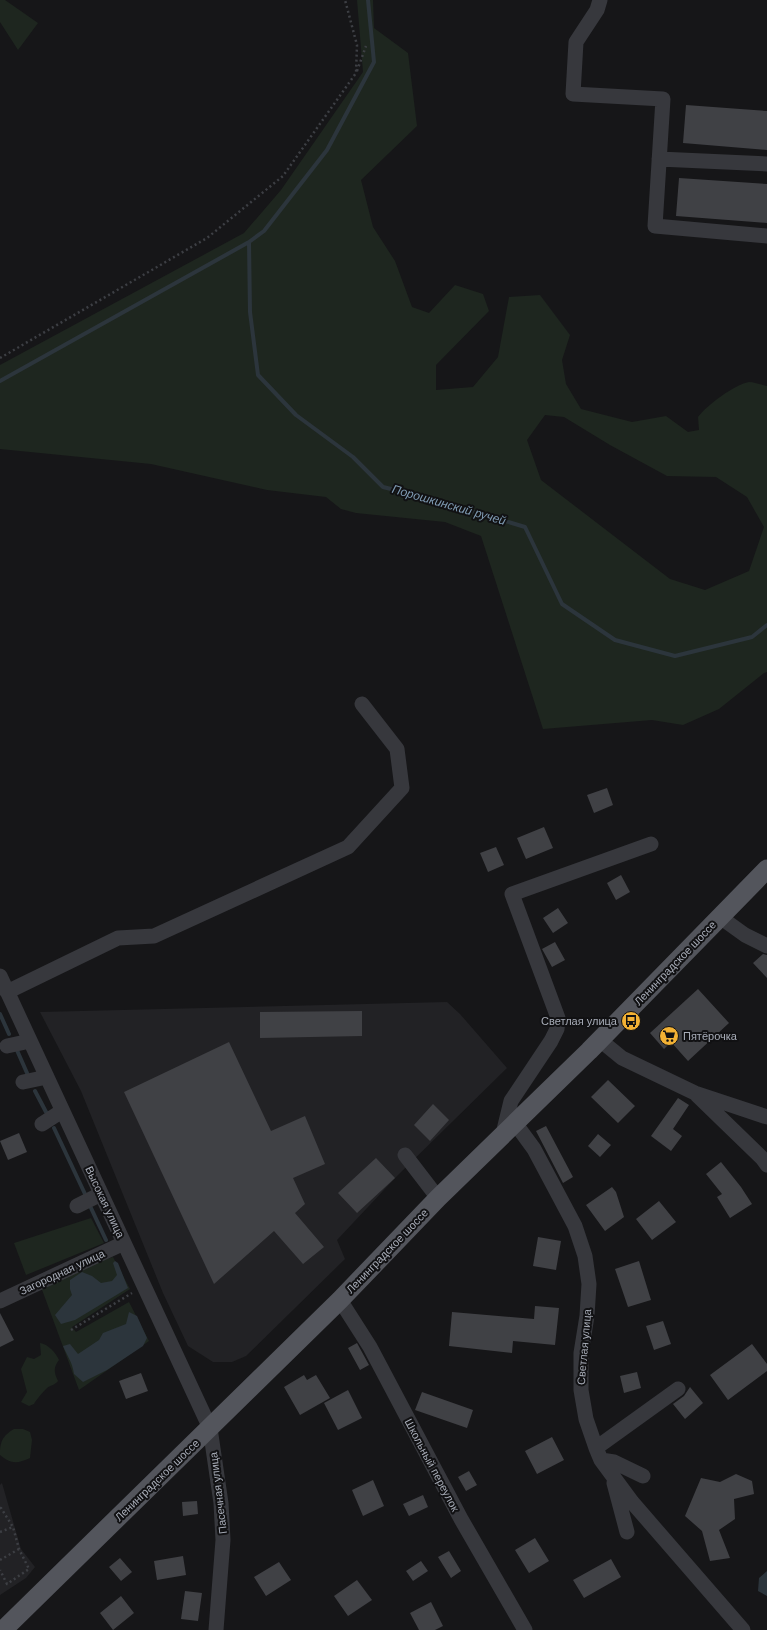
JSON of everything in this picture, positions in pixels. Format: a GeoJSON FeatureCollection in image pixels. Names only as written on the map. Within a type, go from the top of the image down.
{"type":"FeatureCollection","features":[{"type":"Feature","properties":{"kind":"main road","name":"Ленинградское шоссе"},"geometry":{"type":"LineString","coordinates":[[3,1630],[340,1300],[438,1198],[600,1040],[767,869]]}},
{"type":"Feature","properties":{"kind":"street"},"geometry":{"type":"LineString","coordinates":[[600,0],[597,10],[576,42],[573,94],[663,99],[655,226],[767,236]]}},
{"type":"Feature","properties":{"kind":"street"},"geometry":{"type":"LineString","coordinates":[[659,159],[767,164]]}},
{"type":"Feature","properties":{"kind":"street"},"geometry":{"type":"LineString","coordinates":[[7,992],[118,938],[154,936],[348,847],[402,788],[397,749],[362,704]]}},
{"type":"Feature","properties":{"kind":"street"},"geometry":{"type":"LineString","coordinates":[[509,1128],[511,1101],[551,1041],[557,1029],[558,1018],[512,894],[651,844]]}},
{"type":"Feature","properties":{"kind":"street"},"geometry":{"type":"LineString","coordinates":[[720,917],[745,934],[767,946]]}},
{"type":"Feature","properties":{"kind":"street","name":"Высокая улица"},"geometry":{"type":"LineString","coordinates":[[0,976],[210,1428]]}},
{"type":"Feature","properties":{"kind":"street"},"geometry":{"type":"LineString","coordinates":[[600,1040],[622,1058],[695,1093],[767,1117]]}},
{"type":"Feature","properties":{"kind":"street"},"geometry":{"type":"LineString","coordinates":[[7,1046],[30,1041]]}},
{"type":"Feature","properties":{"kind":"street"},"geometry":{"type":"LineString","coordinates":[[23,1082],[47,1077]]}},
{"type":"Feature","properties":{"kind":"street"},"geometry":{"type":"LineString","coordinates":[[695,1093],[762,1158],[767,1166]]}},
{"type":"Feature","properties":{"kind":"street"},"geometry":{"type":"LineString","coordinates":[[42,1124],[62,1111]]}},
{"type":"Feature","properties":{"kind":"street","name":"Светлая улица"},"geometry":{"type":"LineString","coordinates":[[509,1128],[534,1149],[575,1226],[585,1256],[589,1284],[587,1316],[581,1353],[580,1390],[586,1419],[599,1454],[632,1502],[743,1630]]}},
{"type":"Feature","properties":{"kind":"street"},"geometry":{"type":"LineString","coordinates":[[405,1155],[438,1198]]}},
{"type":"Feature","properties":{"kind":"street"},"geometry":{"type":"LineString","coordinates":[[78,1206],[101,1194]]}},
{"type":"Feature","properties":{"kind":"street","name":"Загородная улица"},"geometry":{"type":"LineString","coordinates":[[0,1301],[124,1243]]}},
{"type":"Feature","properties":{"kind":"street","name":"Школьный переулок"},"geometry":{"type":"LineString","coordinates":[[340,1300],[370,1347],[461,1519],[525,1630]]}},
{"type":"Feature","properties":{"kind":"street"},"geometry":{"type":"LineString","coordinates":[[642,1476],[599,1454],[678,1389]]}},
{"type":"Feature","properties":{"kind":"street","name":"Пасечная улица"},"geometry":{"type":"LineString","coordinates":[[210,1428],[221,1503],[223,1540],[216,1630]]}},
{"type":"Feature","properties":{"kind":"street"},"geometry":{"type":"LineString","coordinates":[[612,1474],[627,1532]]}},
{"type":"Feature","properties":{"kind":"path"},"geometry":{"type":"LineString","coordinates":[[345,0],[357,44],[356,73]]}},
{"type":"Feature","properties":{"kind":"path"},"geometry":{"type":"LineString","coordinates":[[0,358],[213,233],[283,176],[356,73],[366,46]]}},
{"type":"Feature","properties":{"kind":"path"},"geometry":{"type":"LineString","coordinates":[[71,1330],[144,1286]]}},
{"type":"Feature","properties":{"kind":"path"},"geometry":{"type":"LineString","coordinates":[[0,1508],[13,1526],[19,1549],[29,1569],[7,1584],[0,1570]]}},
{"type":"Feature","properties":{"kind":"path"},"geometry":{"type":"LineString","coordinates":[[0,1532],[13,1526]]}},
{"type":"Feature","properties":{"kind":"path"},"geometry":{"type":"LineString","coordinates":[[0,1560],[19,1549]]}},
{"type":"Feature","properties":{"kind":"shaded area"},"geometry":{"type":"Polygon","coordinates":[[[0,0],[5,0],[38,23],[18,50],[0,22],[0,0]]]}},
{"type":"Feature","properties":{"kind":"shaded area"},"geometry":{"type":"Polygon","coordinates":[[[357,0],[373,0],[374,28],[408,53],[417,126],[361,180],[373,227],[395,261],[412,307],[429,313],[455,285],[483,294],[489,311],[436,365],[436,390],[473,387],[498,357],[509,297],[540,295],[570,335],[562,360],[566,384],[581,409],[632,422],[666,416],[688,432],[699,430],[698,417],[721,396],[729,391],[749,382],[767,386],[767,672],[719,709],[683,725],[652,720],[543,729],[481,536],[445,522],[356,513],[341,509],[326,497],[267,490],[151,464],[0,449],[0,365],[244,233],[281,190],[363,72],[357,0]],[[545,415],[527,440],[541,480],[670,579],[705,590],[749,571],[764,527],[747,497],[716,477],[667,476],[610,445],[564,417],[545,415]]]}},
{"type":"Feature","properties":{"kind":"shaded area"},"geometry":{"type":"Polygon","coordinates":[[[447,1002],[460,1014],[507,1068],[398,1175],[337,1240],[345,1259],[246,1356],[232,1362],[213,1362],[188,1346],[163,1293],[81,1091],[40,1012],[447,1002]]]}},
{"type":"Feature","properties":{"kind":"shaded area"},"geometry":{"type":"Polygon","coordinates":[[[91,1218],[104,1243],[26,1275],[14,1243],[91,1218]]]}},
{"type":"Feature","properties":{"kind":"shaded area"},"geometry":{"type":"Polygon","coordinates":[[[113,1257],[130,1289],[72,1327],[76,1332],[129,1302],[149,1341],[79,1390],[41,1287],[77,1269],[113,1257]]]}},
{"type":"Feature","properties":{"kind":"shaded area"},"geometry":{"type":"Polygon","coordinates":[[[115,1261],[118,1263],[128,1288],[75,1320],[61,1324],[55,1315],[72,1295],[70,1280],[82,1272],[92,1276],[101,1283],[112,1281],[117,1275],[113,1263],[115,1261]]]}},
{"type":"Feature","properties":{"kind":"shaded area"},"geometry":{"type":"Polygon","coordinates":[[[129,1312],[137,1316],[147,1338],[143,1346],[107,1370],[83,1382],[74,1374],[71,1363],[63,1346],[70,1344],[78,1354],[99,1340],[103,1333],[126,1324],[129,1312]]]}},
{"type":"Feature","properties":{"kind":"shaded area"},"geometry":{"type":"Polygon","coordinates":[[[40,1343],[51,1349],[59,1360],[55,1370],[58,1381],[47,1388],[34,1404],[29,1406],[21,1402],[27,1392],[21,1369],[27,1357],[34,1359],[41,1355],[40,1343]]]}},
{"type":"Feature","properties":{"kind":"shaded area"},"geometry":{"type":"Polygon","coordinates":[[[14,1429],[23,1429],[30,1432],[32,1440],[30,1458],[18,1462],[8,1460],[0,1455],[2,1440],[14,1429]]]}},
{"type":"Feature","properties":{"kind":"shaded area"},"geometry":{"type":"Polygon","coordinates":[[[2,1483],[21,1549],[35,1567],[26,1578],[0,1595],[0,1485],[2,1483]]]}},
{"type":"Feature","properties":{"kind":"shaded area"},"geometry":{"type":"Polygon","coordinates":[[[767,1571],[767,1596],[758,1591],[759,1578],[767,1571]]]}},
{"type":"Feature","properties":{"kind":"building"},"geometry":{"type":"Polygon","coordinates":[[[686,105],[767,111],[767,150],[683,143],[686,105]]]}},
{"type":"Feature","properties":{"kind":"building"},"geometry":{"type":"Polygon","coordinates":[[[679,178],[767,184],[767,223],[676,216],[679,178]]]}},
{"type":"Feature","properties":{"kind":"building"},"geometry":{"type":"Polygon","coordinates":[[[607,788],[613,805],[594,813],[587,795],[607,788]]]}},
{"type":"Feature","properties":{"kind":"building"},"geometry":{"type":"Polygon","coordinates":[[[544,827],[553,848],[526,859],[517,838],[544,827]]]}},
{"type":"Feature","properties":{"kind":"building"},"geometry":{"type":"Polygon","coordinates":[[[496,847],[504,865],[488,872],[480,853],[496,847]]]}},
{"type":"Feature","properties":{"kind":"building"},"geometry":{"type":"Polygon","coordinates":[[[621,875],[630,892],[616,900],[607,883],[621,875]]]}},
{"type":"Feature","properties":{"kind":"building"},"geometry":{"type":"Polygon","coordinates":[[[558,908],[568,923],[553,933],[543,918],[558,908]]]}},
{"type":"Feature","properties":{"kind":"building"},"geometry":{"type":"Polygon","coordinates":[[[555,942],[565,960],[552,967],[542,949],[555,942]]]}},
{"type":"Feature","properties":{"kind":"building"},"geometry":{"type":"Polygon","coordinates":[[[763,954],[767,955],[767,978],[753,963],[763,954]]]}},
{"type":"Feature","properties":{"kind":"building"},"geometry":{"type":"Polygon","coordinates":[[[698,989],[729,1023],[688,1061],[671,1042],[664,1049],[650,1033],[698,989]]]}},
{"type":"Feature","properties":{"kind":"building"},"geometry":{"type":"Polygon","coordinates":[[[362,1011],[362,1036],[260,1038],[260,1012],[362,1011]]]}},
{"type":"Feature","properties":{"kind":"building"},"geometry":{"type":"Polygon","coordinates":[[[229,1042],[271,1131],[305,1116],[325,1164],[293,1178],[305,1204],[295,1213],[324,1247],[303,1264],[274,1231],[214,1284],[124,1092],[229,1042]]]}},
{"type":"Feature","properties":{"kind":"building"},"geometry":{"type":"Polygon","coordinates":[[[608,1080],[635,1106],[618,1123],[591,1097],[608,1080]]]}},
{"type":"Feature","properties":{"kind":"building"},"geometry":{"type":"Polygon","coordinates":[[[678,1098],[689,1105],[673,1129],[682,1136],[671,1151],[651,1136],[678,1098]]]}},
{"type":"Feature","properties":{"kind":"building"},"geometry":{"type":"Polygon","coordinates":[[[433,1104],[449,1120],[430,1141],[414,1125],[433,1104]]]}},
{"type":"Feature","properties":{"kind":"building"},"geometry":{"type":"Polygon","coordinates":[[[546,1126],[573,1177],[563,1183],[536,1131],[546,1126]]]}},
{"type":"Feature","properties":{"kind":"building"},"geometry":{"type":"Polygon","coordinates":[[[19,1133],[27,1152],[8,1160],[0,1141],[19,1133]]]}},
{"type":"Feature","properties":{"kind":"building"},"geometry":{"type":"Polygon","coordinates":[[[598,1134],[611,1145],[600,1157],[588,1146],[598,1134]]]}},
{"type":"Feature","properties":{"kind":"building"},"geometry":{"type":"Polygon","coordinates":[[[376,1158],[395,1178],[357,1213],[338,1193],[376,1158]]]}},
{"type":"Feature","properties":{"kind":"building"},"geometry":{"type":"Polygon","coordinates":[[[721,1162],[741,1187],[752,1204],[730,1218],[717,1197],[722,1194],[706,1174],[721,1162]]]}},
{"type":"Feature","properties":{"kind":"building"},"geometry":{"type":"Polygon","coordinates":[[[612,1187],[616,1192],[624,1217],[605,1231],[586,1205],[612,1187]]]}},
{"type":"Feature","properties":{"kind":"building"},"geometry":{"type":"Polygon","coordinates":[[[659,1201],[676,1222],[652,1240],[636,1219],[659,1201]]]}},
{"type":"Feature","properties":{"kind":"building"},"geometry":{"type":"Polygon","coordinates":[[[538,1237],[561,1241],[556,1270],[533,1266],[538,1237]]]}},
{"type":"Feature","properties":{"kind":"building"},"geometry":{"type":"Polygon","coordinates":[[[639,1261],[651,1300],[628,1307],[615,1269],[639,1261]]]}},
{"type":"Feature","properties":{"kind":"building"},"geometry":{"type":"Polygon","coordinates":[[[535,1306],[559,1308],[555,1345],[513,1341],[512,1353],[449,1346],[452,1312],[534,1319],[535,1306]]]}},
{"type":"Feature","properties":{"kind":"building"},"geometry":{"type":"Polygon","coordinates":[[[0,1313],[14,1340],[0,1347],[0,1313]]]}},
{"type":"Feature","properties":{"kind":"building"},"geometry":{"type":"Polygon","coordinates":[[[663,1321],[671,1344],[654,1350],[646,1326],[663,1321]]]}},
{"type":"Feature","properties":{"kind":"building"},"geometry":{"type":"Polygon","coordinates":[[[357,1343],[369,1365],[360,1370],[348,1348],[357,1343]]]}},
{"type":"Feature","properties":{"kind":"building"},"geometry":{"type":"Polygon","coordinates":[[[752,1344],[767,1364],[767,1371],[728,1400],[710,1375],[752,1344]]]}},
{"type":"Feature","properties":{"kind":"building"},"geometry":{"type":"Polygon","coordinates":[[[637,1372],[641,1388],[624,1393],[620,1376],[637,1372]]]}},
{"type":"Feature","properties":{"kind":"building"},"geometry":{"type":"Polygon","coordinates":[[[141,1373],[148,1391],[126,1399],[119,1381],[141,1373]]]}},
{"type":"Feature","properties":{"kind":"building"},"geometry":{"type":"Polygon","coordinates":[[[304,1375],[307,1380],[316,1375],[330,1398],[300,1415],[284,1387],[304,1375]]]}},
{"type":"Feature","properties":{"kind":"building"},"geometry":{"type":"Polygon","coordinates":[[[690,1387],[703,1403],[685,1419],[673,1404],[684,1396],[690,1387]]]}},
{"type":"Feature","properties":{"kind":"building"},"geometry":{"type":"Polygon","coordinates":[[[348,1390],[362,1418],[338,1430],[324,1403],[348,1390]]]}},
{"type":"Feature","properties":{"kind":"building"},"geometry":{"type":"Polygon","coordinates":[[[422,1392],[473,1410],[467,1428],[415,1410],[422,1392]]]}},
{"type":"Feature","properties":{"kind":"building"},"geometry":{"type":"Polygon","coordinates":[[[552,1437],[564,1460],[537,1474],[525,1451],[552,1437]]]}},
{"type":"Feature","properties":{"kind":"building"},"geometry":{"type":"Polygon","coordinates":[[[469,1471],[477,1485],[466,1491],[458,1477],[469,1471]]]}},
{"type":"Feature","properties":{"kind":"building"},"geometry":{"type":"Polygon","coordinates":[[[736,1474],[752,1481],[754,1494],[734,1499],[735,1519],[719,1530],[730,1558],[710,1561],[702,1531],[685,1516],[701,1478],[720,1482],[736,1474]]]}},
{"type":"Feature","properties":{"kind":"building"},"geometry":{"type":"Polygon","coordinates":[[[373,1480],[384,1506],[363,1516],[352,1490],[373,1480]]]}},
{"type":"Feature","properties":{"kind":"building"},"geometry":{"type":"Polygon","coordinates":[[[423,1495],[428,1507],[409,1516],[403,1504],[423,1495]]]}},
{"type":"Feature","properties":{"kind":"building"},"geometry":{"type":"Polygon","coordinates":[[[197,1501],[198,1514],[183,1516],[182,1502],[197,1501]]]}},
{"type":"Feature","properties":{"kind":"building"},"geometry":{"type":"Polygon","coordinates":[[[535,1538],[549,1561],[529,1573],[515,1550],[535,1538]]]}},
{"type":"Feature","properties":{"kind":"building"},"geometry":{"type":"Polygon","coordinates":[[[449,1551],[461,1571],[451,1578],[438,1557],[449,1551]]]}},
{"type":"Feature","properties":{"kind":"building"},"geometry":{"type":"Polygon","coordinates":[[[183,1556],[186,1575],[157,1580],[154,1561],[183,1556]]]}},
{"type":"Feature","properties":{"kind":"building"},"geometry":{"type":"Polygon","coordinates":[[[120,1558],[132,1572],[121,1581],[109,1567],[120,1558]]]}},
{"type":"Feature","properties":{"kind":"building"},"geometry":{"type":"Polygon","coordinates":[[[611,1559],[621,1577],[584,1598],[573,1580],[611,1559]]]}},
{"type":"Feature","properties":{"kind":"building"},"geometry":{"type":"Polygon","coordinates":[[[421,1561],[428,1571],[413,1581],[406,1571],[421,1561]]]}},
{"type":"Feature","properties":{"kind":"building"},"geometry":{"type":"Polygon","coordinates":[[[279,1562],[291,1580],[266,1596],[254,1577],[279,1562]]]}},
{"type":"Feature","properties":{"kind":"building"},"geometry":{"type":"Polygon","coordinates":[[[357,1580],[372,1600],[348,1616],[334,1596],[357,1580]]]}},
{"type":"Feature","properties":{"kind":"building"},"geometry":{"type":"Polygon","coordinates":[[[185,1591],[202,1593],[198,1621],[181,1619],[185,1591]]]}},
{"type":"Feature","properties":{"kind":"building"},"geometry":{"type":"Polygon","coordinates":[[[121,1596],[134,1613],[113,1630],[100,1613],[121,1596]]]}},
{"type":"Feature","properties":{"kind":"building"},"geometry":{"type":"Polygon","coordinates":[[[431,1602],[443,1626],[435,1630],[419,1630],[410,1613],[431,1602]]]}},
{"type":"Feature","properties":{"kind":"waterway","name":"Порошкинский ручей"},"geometry":{"type":"LineString","coordinates":[[0,381],[249,242],[264,231],[327,150],[374,62],[368,0]]}},
{"type":"Feature","properties":{"kind":"waterway","name":"Порошкинский ручей"},"geometry":{"type":"LineString","coordinates":[[249,242],[250,312],[258,375],[296,415],[353,457],[383,487],[431,499],[525,527],[562,604],[615,640],[675,656],[752,637],[767,625]]}},
{"type":"Feature","properties":{"kind":"waterway"},"geometry":{"type":"LineString","coordinates":[[0,1014],[9,1034]]}},
{"type":"Feature","properties":{"kind":"waterway"},"geometry":{"type":"LineString","coordinates":[[16,1048],[27,1073]]}},
{"type":"Feature","properties":{"kind":"waterway"},"geometry":{"type":"LineString","coordinates":[[35,1091],[46,1112]]}},
{"type":"Feature","properties":{"kind":"waterway"},"geometry":{"type":"LineString","coordinates":[[54,1128],[85,1194]]}},
{"type":"Feature","properties":{"kind":"waterway"},"geometry":{"type":"LineString","coordinates":[[91,1208],[106,1240]]}},
{"type":"Feature","properties":{"kind":"place","name":"Светлая улица"},"geometry":{"type":"Point","coordinates":[631,1021]}},
{"type":"Feature","properties":{"kind":"place","name":"Пятёрочка"},"geometry":{"type":"Point","coordinates":[669,1036]}}]}
